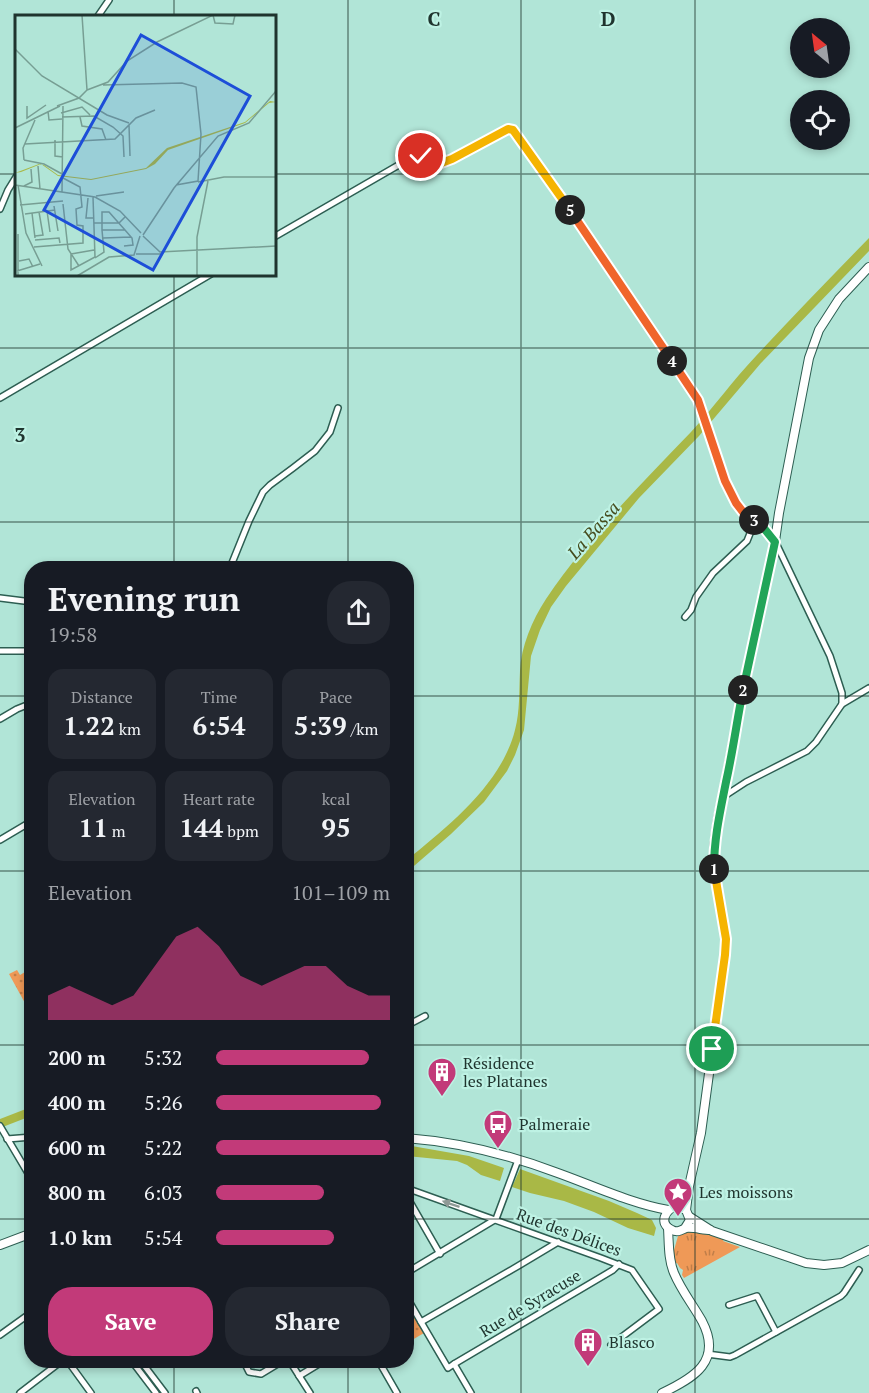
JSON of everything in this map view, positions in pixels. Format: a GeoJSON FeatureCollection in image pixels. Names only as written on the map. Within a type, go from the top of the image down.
{"type":"FeatureCollection","features":[{"type":"Feature","properties":{"kind":"main road"},"geometry":{"type":"LineString","coordinates":[[685,1228],[689,1223],[689,1186],[701,1133],[725,955],[726,939],[714,873],[714,848],[718,819],[775,542],[808,358],[819,330],[839,299],[869,267]]}},
{"type":"Feature","properties":{"kind":"main road"},"geometry":{"type":"LineString","coordinates":[[414,1139],[464,1145],[518,1160],[552,1170],[644,1205],[668,1210],[677,1206],[689,1186]]}},
{"type":"Feature","properties":{"kind":"main road"},"geometry":{"type":"LineString","coordinates":[[644,1205],[665,1219],[672,1230],[669,1257],[675,1275],[705,1328],[708,1341],[708,1354],[702,1366],[691,1378],[662,1393]]}},
{"type":"Feature","properties":{"kind":"main road"},"geometry":{"type":"LineString","coordinates":[[677,1206],[712,1231]]}},
{"type":"Feature","properties":{"kind":"main road"},"geometry":{"type":"LineString","coordinates":[[665,1219],[668,1210]]}},
{"type":"Feature","properties":{"kind":"main road"},"geometry":{"type":"LineString","coordinates":[[672,1230],[685,1228],[712,1231],[815,1265],[842,1263],[869,1250]]}},
{"type":"Feature","properties":{"kind":"main road"},"geometry":{"type":"LineString","coordinates":[[0,1245],[24,1236]]}},
{"type":"Feature","properties":{"kind":"street"},"geometry":{"type":"LineString","coordinates":[[100,15],[109,0]]}},
{"type":"Feature","properties":{"kind":"street"},"geometry":{"type":"LineString","coordinates":[[276,236],[416,155],[436,165],[508,129],[513,130],[640,312],[698,400],[725,481],[743,512],[763,527],[775,542],[830,656],[842,693],[842,704]]}},
{"type":"Feature","properties":{"kind":"street"},"geometry":{"type":"LineString","coordinates":[[0,209],[15,179]]}},
{"type":"Feature","properties":{"kind":"street"},"geometry":{"type":"LineString","coordinates":[[0,398],[208,276]]}},
{"type":"Feature","properties":{"kind":"street"},"geometry":{"type":"LineString","coordinates":[[233,561],[263,492],[315,451],[330,432],[338,408]]}},
{"type":"Feature","properties":{"kind":"street"},"geometry":{"type":"LineString","coordinates":[[685,617],[691,610],[703,584],[747,541],[755,521]]}},
{"type":"Feature","properties":{"kind":"street"},"geometry":{"type":"LineString","coordinates":[[0,598],[24,601]]}},
{"type":"Feature","properties":{"kind":"street"},"geometry":{"type":"LineString","coordinates":[[0,651],[24,651]]}},
{"type":"Feature","properties":{"kind":"street"},"geometry":{"type":"LineString","coordinates":[[723,797],[746,782],[807,751],[816,742],[842,704],[869,688]]}},
{"type":"Feature","properties":{"kind":"street"},"geometry":{"type":"LineString","coordinates":[[0,718],[24,706]]}},
{"type":"Feature","properties":{"kind":"street"},"geometry":{"type":"LineString","coordinates":[[0,840],[24,826]]}},
{"type":"Feature","properties":{"kind":"street"},"geometry":{"type":"LineString","coordinates":[[414,1022],[425,1016]]}},
{"type":"Feature","properties":{"kind":"street"},"geometry":{"type":"LineString","coordinates":[[1,1128],[24,1166]]}},
{"type":"Feature","properties":{"kind":"street"},"geometry":{"type":"LineString","coordinates":[[8,1138],[24,1137]]}},
{"type":"Feature","properties":{"kind":"street"},"geometry":{"type":"LineString","coordinates":[[414,1269],[496,1220],[518,1160]]}},
{"type":"Feature","properties":{"kind":"street","name":"Rue des Délices"},"geometry":{"type":"LineString","coordinates":[[414,1191],[632,1270],[659,1309],[610,1345]]}},
{"type":"Feature","properties":{"kind":"street"},"geometry":{"type":"LineString","coordinates":[[414,1209],[440,1254]]}},
{"type":"Feature","properties":{"kind":"street"},"geometry":{"type":"LineString","coordinates":[[421,1322],[558,1242]]}},
{"type":"Feature","properties":{"kind":"street","name":"Rue de Syracuse"},"geometry":{"type":"LineString","coordinates":[[454,1364],[613,1270],[619,1264]]}},
{"type":"Feature","properties":{"kind":"street"},"geometry":{"type":"LineString","coordinates":[[708,1354],[730,1357],[777,1332],[841,1296],[859,1270]]}},
{"type":"Feature","properties":{"kind":"street"},"geometry":{"type":"LineString","coordinates":[[729,1305],[757,1296],[777,1332]]}},
{"type":"Feature","properties":{"kind":"street"},"geometry":{"type":"LineString","coordinates":[[414,1310],[448,1368],[454,1364],[471,1393]]}},
{"type":"Feature","properties":{"kind":"street"},"geometry":{"type":"LineString","coordinates":[[0,1335],[24,1318]]}},
{"type":"Feature","properties":{"kind":"street"},"geometry":{"type":"LineString","coordinates":[[21,1393],[54,1368]]}},
{"type":"Feature","properties":{"kind":"street"},"geometry":{"type":"LineString","coordinates":[[72,1368],[92,1393]]}},
{"type":"Feature","properties":{"kind":"street"},"geometry":{"type":"LineString","coordinates":[[137,1368],[156,1393]]}},
{"type":"Feature","properties":{"kind":"street"},"geometry":{"type":"LineString","coordinates":[[146,1368],[165,1393]]}},
{"type":"Feature","properties":{"kind":"street"},"geometry":{"type":"LineString","coordinates":[[247,1368],[249,1372],[261,1374],[271,1368]]}},
{"type":"Feature","properties":{"kind":"street"},"geometry":{"type":"LineString","coordinates":[[294,1368],[310,1393]]}},
{"type":"Feature","properties":{"kind":"street"},"geometry":{"type":"LineString","coordinates":[[299,1376],[312,1368]]}},
{"type":"Feature","properties":{"kind":"street"},"geometry":{"type":"LineString","coordinates":[[383,1368],[397,1393]]}},
{"type":"Feature","properties":{"kind":"green space"},"geometry":{"type":"Polygon","coordinates":[[[17,970],[20,975],[24,973],[24,1001],[9,974],[17,970]]]}},
{"type":"Feature","properties":{"kind":"green space"},"geometry":{"type":"Polygon","coordinates":[[[688,1232],[724,1239],[723,1241],[740,1247],[684,1278],[683,1270],[677,1263],[674,1264],[674,1250],[678,1236],[688,1232]]]}},
{"type":"Feature","properties":{"kind":"green space"},"geometry":{"type":"Polygon","coordinates":[[[414,1316],[424,1333],[414,1339],[414,1316]]]}},
{"type":"Feature","properties":{"kind":"shaded area"},"geometry":{"type":"Polygon","coordinates":[[[869,238],[869,251],[761,363],[699,436],[639,498],[566,586],[551,607],[531,656],[524,730],[507,771],[484,802],[414,866],[414,854],[471,803],[498,769],[508,750],[517,723],[521,662],[525,643],[541,607],[562,576],[596,533],[691,432],[798,311],[869,238]]]}},
{"type":"Feature","properties":{"kind":"shaded area"},"geometry":{"type":"Polygon","coordinates":[[[24,1110],[24,1119],[0,1128],[0,1119],[24,1110]]]}},
{"type":"Feature","properties":{"kind":"shaded area"},"geometry":{"type":"Polygon","coordinates":[[[414,1146],[469,1156],[504,1168],[500,1181],[481,1175],[457,1161],[414,1157],[414,1146]]]}},
{"type":"Feature","properties":{"kind":"shaded area"},"geometry":{"type":"Polygon","coordinates":[[[520,1169],[609,1201],[652,1220],[656,1228],[654,1236],[628,1228],[564,1201],[512,1187],[520,1169]]]}},
{"type":"Feature","properties":{"kind":"place","name":"Résidence les Platanes"},"geometry":{"type":"Point","coordinates":[442,1098]}},
{"type":"Feature","properties":{"kind":"place","name":"Palmeraie"},"geometry":{"type":"Point","coordinates":[498,1150]}},
{"type":"Feature","properties":{"kind":"place","name":"Les moissons"},"geometry":{"type":"Point","coordinates":[678,1218]}},
{"type":"Feature","properties":{"kind":"place","name":"Blasco"},"geometry":{"type":"Point","coordinates":[588,1368]}},
{"type":"Feature","properties":{"kind":"route"},"geometry":{"type":"LineString","coordinates":[[421,156],[430,164],[436,165],[508,129],[513,130],[640,312],[698,400],[725,481],[736,503],[743,512],[763,527],[775,542],[741,702],[714,848],[714,873],[726,939],[712,1049]]}},
{"type":"Feature","properties":{"kind":"water label","name":"La Bassa"},"geometry":{"type":"Point","coordinates":[593,530]}}]}
